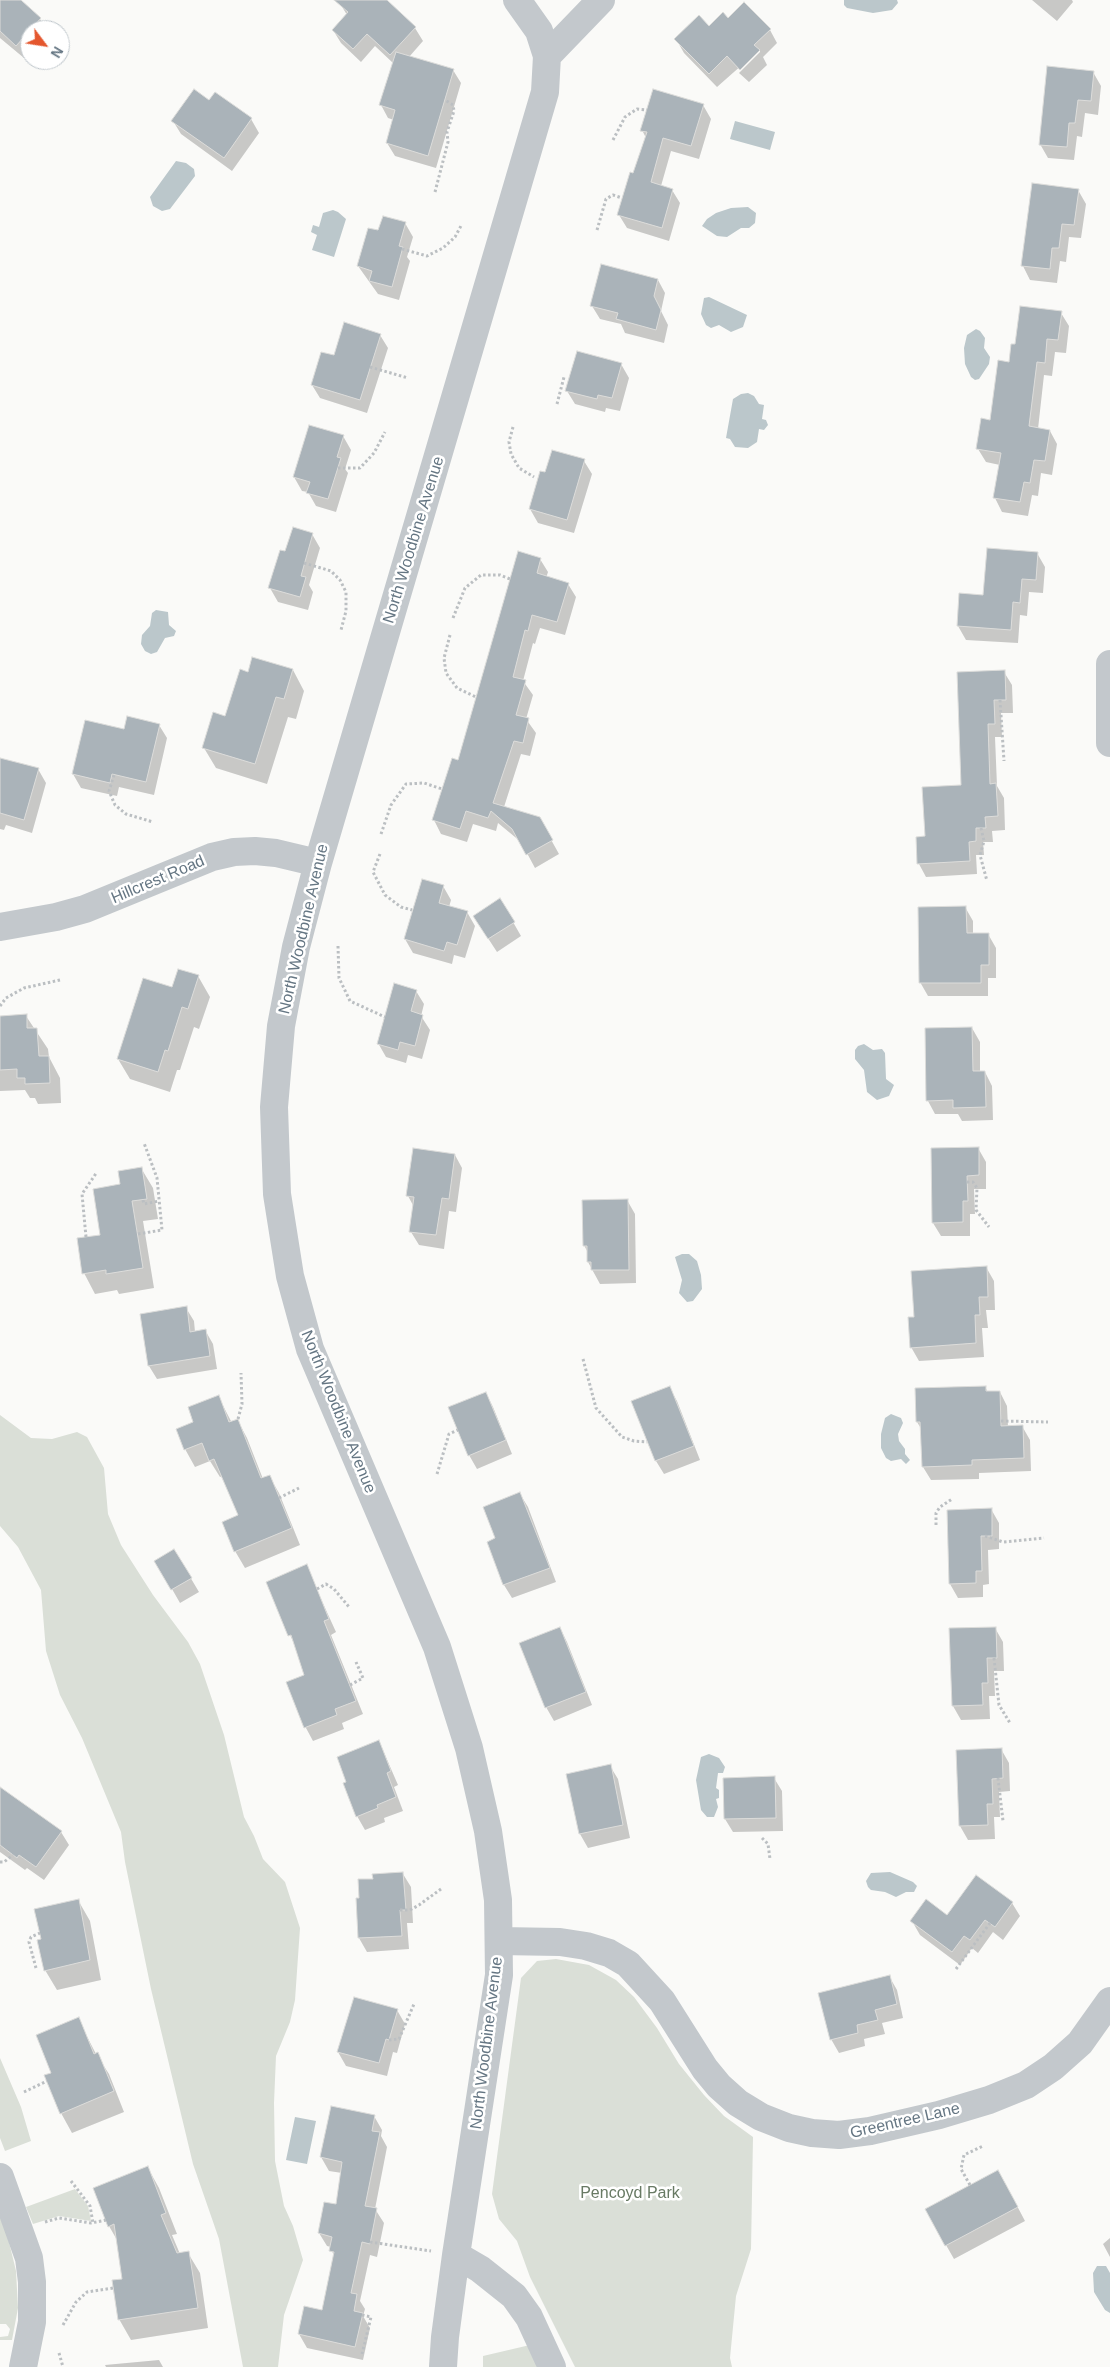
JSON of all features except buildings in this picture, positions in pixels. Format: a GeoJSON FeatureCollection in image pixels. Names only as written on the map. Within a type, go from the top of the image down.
{"type":"FeatureCollection","features":[{"type":"Feature","properties":{"kind":"street","name":"North Woodbine Avenue"},"geometry":{"type":"LineString","coordinates":[[443,2367],[456,2255],[493,2021],[498,1976],[498,1900],[488,1831],[467,1740],[437,1647],[310,1350],[290,1276],[277,1194],[274,1107],[281,1026],[296,947],[318,863],[539,118],[545,92],[547,56],[539,31],[529,14],[517,0]]}},
{"type":"Feature","properties":{"kind":"street"},"geometry":{"type":"LineString","coordinates":[[547,56],[601,0]]}},
{"type":"Feature","properties":{"kind":"street"},"geometry":{"type":"LineString","coordinates":[[1110,664],[1110,743]]}},
{"type":"Feature","properties":{"kind":"street","name":"Hillcrest Road"},"geometry":{"type":"LineString","coordinates":[[0,928],[85,909],[212,857],[234,852],[276,853],[318,863]]}},
{"type":"Feature","properties":{"kind":"street","name":"Greentree Lane"},"geometry":{"type":"LineString","coordinates":[[499,1941],[560,1942],[586,1946],[609,1953],[628,1964],[662,2001],[705,2069],[719,2086],[738,2103],[761,2117],[789,2128],[812,2133],[839,2135],[870,2131],[990,2100],[1026,2084],[1053,2067],[1080,2043],[1110,2001]]}},
{"type":"Feature","properties":{"kind":"street"},"geometry":{"type":"LineString","coordinates":[[0,2177],[29,2258],[32,2282],[32,2322],[23,2367]]}},
{"type":"Feature","properties":{"kind":"street"},"geometry":{"type":"LineString","coordinates":[[456,2255],[480,2268],[514,2296],[529,2317],[552,2367]]}},
{"type":"Feature","properties":{"kind":"path"},"geometry":{"type":"LineString","coordinates":[[435,192],[448,142],[447,132],[454,111],[454,105],[445,100]]}},
{"type":"Feature","properties":{"kind":"path"},"geometry":{"type":"LineString","coordinates":[[613,140],[625,117],[637,109],[647,110]]}},
{"type":"Feature","properties":{"kind":"path"},"geometry":{"type":"LineString","coordinates":[[598,230],[606,199],[613,195],[622,198]]}},
{"type":"Feature","properties":{"kind":"path"},"geometry":{"type":"LineString","coordinates":[[402,249],[427,256],[443,248],[455,237],[462,224]]}},
{"type":"Feature","properties":{"kind":"path"},"geometry":{"type":"LineString","coordinates":[[370,367],[408,378]]}},
{"type":"Feature","properties":{"kind":"path"},"geometry":{"type":"LineString","coordinates":[[557,404],[564,377]]}},
{"type":"Feature","properties":{"kind":"path"},"geometry":{"type":"LineString","coordinates":[[513,427],[509,442],[511,454],[519,468],[534,477]]}},
{"type":"Feature","properties":{"kind":"path"},"geometry":{"type":"LineString","coordinates":[[338,468],[360,468],[374,453],[385,432]]}},
{"type":"Feature","properties":{"kind":"path"},"geometry":{"type":"LineString","coordinates":[[304,563],[331,572],[340,580],[346,592],[346,611],[341,630]]}},
{"type":"Feature","properties":{"kind":"path"},"geometry":{"type":"LineString","coordinates":[[453,618],[465,588],[481,575],[500,575],[510,579]]}},
{"type":"Feature","properties":{"kind":"path"},"geometry":{"type":"LineString","coordinates":[[450,635],[444,658],[446,673],[458,688],[476,696]]}},
{"type":"Feature","properties":{"kind":"path"},"geometry":{"type":"LineString","coordinates":[[1000,700],[1004,761]]}},
{"type":"Feature","properties":{"kind":"path"},"geometry":{"type":"LineString","coordinates":[[114,775],[109,790],[115,805],[126,814],[153,822]]}},
{"type":"Feature","properties":{"kind":"path"},"geometry":{"type":"LineString","coordinates":[[381,834],[391,805],[406,784],[424,784],[442,789]]}},
{"type":"Feature","properties":{"kind":"path"},"geometry":{"type":"LineString","coordinates":[[981,828],[984,841],[980,855],[987,882]]}},
{"type":"Feature","properties":{"kind":"path"},"geometry":{"type":"LineString","coordinates":[[380,854],[373,872],[385,895],[402,907],[412,910]]}},
{"type":"Feature","properties":{"kind":"path"},"geometry":{"type":"LineString","coordinates":[[338,946],[339,978],[350,1001],[385,1017]]}},
{"type":"Feature","properties":{"kind":"path"},"geometry":{"type":"LineString","coordinates":[[0,1006],[6,998],[24,988],[60,980]]}},
{"type":"Feature","properties":{"kind":"path"},"geometry":{"type":"LineString","coordinates":[[138,1234],[162,1230],[157,1178],[144,1143]]}},
{"type":"Feature","properties":{"kind":"path"},"geometry":{"type":"LineString","coordinates":[[86,1237],[82,1194],[97,1172]]}},
{"type":"Feature","properties":{"kind":"path"},"geometry":{"type":"LineString","coordinates":[[967,1182],[973,1182],[977,1188],[976,1210],[989,1227]]}},
{"type":"Feature","properties":{"kind":"path"},"geometry":{"type":"LineString","coordinates":[[143,1200],[144,1204],[159,1201]]}},
{"type":"Feature","properties":{"kind":"path"},"geometry":{"type":"LineString","coordinates":[[583,1359],[596,1408],[622,1436],[634,1441],[647,1442]]}},
{"type":"Feature","properties":{"kind":"path"},"geometry":{"type":"LineString","coordinates":[[238,1419],[242,1404],[241,1373]]}},
{"type":"Feature","properties":{"kind":"path"},"geometry":{"type":"LineString","coordinates":[[1001,1421],[1048,1422]]}},
{"type":"Feature","properties":{"kind":"path"},"geometry":{"type":"LineString","coordinates":[[437,1474],[449,1434],[458,1430]]}},
{"type":"Feature","properties":{"kind":"path"},"geometry":{"type":"LineString","coordinates":[[280,1498],[299,1488]]}},
{"type":"Feature","properties":{"kind":"path"},"geometry":{"type":"LineString","coordinates":[[936,1525],[936,1513],[940,1507],[952,1499]]}},
{"type":"Feature","properties":{"kind":"path"},"geometry":{"type":"LineString","coordinates":[[985,1536],[1003,1542],[1044,1538]]}},
{"type":"Feature","properties":{"kind":"path"},"geometry":{"type":"LineString","coordinates":[[317,1589],[326,1584],[334,1589],[349,1607]]}},
{"type":"Feature","properties":{"kind":"path"},"geometry":{"type":"LineString","coordinates":[[994,1658],[999,1705],[1010,1723]]}},
{"type":"Feature","properties":{"kind":"path"},"geometry":{"type":"LineString","coordinates":[[350,1685],[364,1678],[356,1662]]}},
{"type":"Feature","properties":{"kind":"path"},"geometry":{"type":"LineString","coordinates":[[998,1778],[1003,1821]]}},
{"type":"Feature","properties":{"kind":"path"},"geometry":{"type":"LineString","coordinates":[[762,1838],[768,1844],[770,1858]]}},
{"type":"Feature","properties":{"kind":"path"},"geometry":{"type":"LineString","coordinates":[[0,1862],[4,1862],[13,1855]]}},
{"type":"Feature","properties":{"kind":"path"},"geometry":{"type":"LineString","coordinates":[[400,1910],[410,1910],[419,1906],[441,1889]]}},
{"type":"Feature","properties":{"kind":"path"},"geometry":{"type":"LineString","coordinates":[[956,1969],[990,1923]]}},
{"type":"Feature","properties":{"kind":"path"},"geometry":{"type":"LineString","coordinates":[[36,1968],[29,1942],[31,1937],[40,1933]]}},
{"type":"Feature","properties":{"kind":"path"},"geometry":{"type":"LineString","coordinates":[[389,2040],[400,2039],[414,2004]]}},
{"type":"Feature","properties":{"kind":"path"},"geometry":{"type":"LineString","coordinates":[[24,2092],[47,2081]]}},
{"type":"Feature","properties":{"kind":"path"},"geometry":{"type":"LineString","coordinates":[[970,2185],[961,2169],[964,2155],[983,2146]]}},
{"type":"Feature","properties":{"kind":"path"},"geometry":{"type":"LineString","coordinates":[[71,2181],[90,2206],[93,2223]]}},
{"type":"Feature","properties":{"kind":"path"},"geometry":{"type":"LineString","coordinates":[[21,2232],[58,2218],[93,2223],[106,2220]]}},
{"type":"Feature","properties":{"kind":"path"},"geometry":{"type":"LineString","coordinates":[[370,2242],[426,2250]]}},
{"type":"Feature","properties":{"kind":"path"},"geometry":{"type":"LineString","coordinates":[[63,2324],[76,2302],[87,2292],[113,2288]]}},
{"type":"Feature","properties":{"kind":"path"},"geometry":{"type":"LineString","coordinates":[[362,2315],[371,2317],[362,2354]]}},
{"type":"Feature","properties":{"kind":"path"},"geometry":{"type":"LineString","coordinates":[[60,2353],[63,2367]]}},
{"type":"Feature","properties":{"kind":"green space"},"geometry":{"type":"Polygon","coordinates":[[[0,1415],[31,1438],[52,1439],[77,1432],[87,1437],[104,1468],[108,1514],[121,1545],[153,1595],[188,1642],[200,1664],[224,1735],[244,1817],[263,1859],[285,1882],[300,1928],[295,2000],[290,2022],[276,2056],[274,2103],[275,2161],[284,2206],[293,2226],[303,2260],[284,2315],[278,2367],[243,2367],[219,2239],[193,2164],[151,1989],[125,1862],[121,1832],[82,1738],[60,1695],[46,1651],[41,1590],[18,1547],[0,1526],[0,1415]]]}},
{"type":"Feature","properties":{"kind":"green space","name":"Pencoyd Park"},"geometry":{"type":"Polygon","coordinates":[[[556,1959],[589,1965],[616,1980],[634,1997],[657,2028],[679,2064],[704,2095],[724,2116],[753,2137],[751,2249],[736,2296],[730,2358],[732,2367],[575,2367],[530,2277],[517,2241],[499,2219],[492,2194],[521,1978],[537,1961],[556,1959]]]}},
{"type":"Feature","properties":{"kind":"green space"},"geometry":{"type":"Polygon","coordinates":[[[0,2058],[21,2107],[31,2141],[5,2151],[0,2138],[0,2058]]]}},
{"type":"Feature","properties":{"kind":"green space"},"geometry":{"type":"Polygon","coordinates":[[[75,2189],[88,2206],[91,2221],[59,2216],[33,2224],[26,2207],[75,2189]]]}},
{"type":"Feature","properties":{"kind":"green space"},"geometry":{"type":"Polygon","coordinates":[[[0,2217],[8,2238],[16,2271],[18,2308],[12,2340],[0,2340],[0,2337],[8,2336],[10,2329],[6,2324],[0,2324],[0,2217]]]}},
{"type":"Feature","properties":{"kind":"green space"},"geometry":{"type":"Polygon","coordinates":[[[530,2345],[537,2367],[483,2367],[483,2356],[530,2345]]]}},
{"type":"Feature","properties":{"kind":"shaded area"},"geometry":{"type":"Polygon","coordinates":[[[844,0],[897,0],[898,3],[892,10],[873,13],[847,8],[844,5],[844,0]]]}},
{"type":"Feature","properties":{"kind":"shaded area"},"geometry":{"type":"Polygon","coordinates":[[[735,121],[775,132],[770,150],[730,139],[735,121]]]}},
{"type":"Feature","properties":{"kind":"shaded area"},"geometry":{"type":"Polygon","coordinates":[[[176,161],[186,163],[194,169],[195,176],[170,209],[162,211],[153,206],[150,197],[176,161]]]}},
{"type":"Feature","properties":{"kind":"shaded area"},"geometry":{"type":"Polygon","coordinates":[[[748,207],[756,213],[755,223],[749,228],[741,228],[727,237],[717,236],[702,226],[707,219],[716,213],[731,208],[748,207]]]}},
{"type":"Feature","properties":{"kind":"shaded area"},"geometry":{"type":"Polygon","coordinates":[[[333,210],[346,219],[334,257],[312,250],[317,235],[311,232],[313,225],[319,227],[323,213],[333,210]]]}},
{"type":"Feature","properties":{"kind":"shaded area"},"geometry":{"type":"Polygon","coordinates":[[[709,297],[747,315],[743,327],[731,332],[719,325],[711,328],[706,325],[701,314],[704,298],[709,297]]]}},
{"type":"Feature","properties":{"kind":"shaded area"},"geometry":{"type":"Polygon","coordinates":[[[976,329],[985,338],[984,348],[990,357],[989,364],[979,379],[975,380],[971,377],[965,364],[964,348],[967,335],[976,329]]]}},
{"type":"Feature","properties":{"kind":"shaded area"},"geometry":{"type":"Polygon","coordinates":[[[748,393],[754,396],[759,404],[764,405],[762,419],[766,420],[768,425],[764,430],[759,429],[757,442],[748,448],[735,447],[730,439],[726,438],[733,399],[741,394],[748,393]]]}},
{"type":"Feature","properties":{"kind":"shaded area"},"geometry":{"type":"Polygon","coordinates":[[[156,610],[168,612],[169,625],[176,631],[174,636],[165,638],[157,652],[151,654],[145,651],[141,644],[142,635],[150,626],[152,613],[156,610]]]}},
{"type":"Feature","properties":{"kind":"shaded area"},"geometry":{"type":"Polygon","coordinates":[[[864,1044],[873,1050],[882,1049],[885,1053],[886,1079],[894,1085],[889,1096],[877,1100],[867,1092],[864,1070],[855,1059],[855,1050],[858,1046],[864,1044]]]}},
{"type":"Feature","properties":{"kind":"shaded area"},"geometry":{"type":"Polygon","coordinates":[[[689,1254],[697,1261],[701,1275],[702,1289],[693,1301],[687,1302],[679,1293],[682,1280],[675,1257],[689,1254]]]}},
{"type":"Feature","properties":{"kind":"shaded area"},"geometry":{"type":"Polygon","coordinates":[[[891,1414],[901,1418],[903,1423],[898,1434],[899,1441],[905,1449],[905,1454],[910,1460],[906,1464],[901,1459],[891,1461],[886,1458],[881,1448],[881,1434],[885,1418],[891,1414]]]}},
{"type":"Feature","properties":{"kind":"shaded area"},"geometry":{"type":"Polygon","coordinates":[[[709,1754],[719,1758],[725,1767],[723,1773],[718,1773],[716,1788],[719,1790],[719,1798],[716,1799],[718,1807],[714,1817],[707,1817],[701,1810],[696,1780],[701,1757],[709,1754]]]}},
{"type":"Feature","properties":{"kind":"shaded area"},"geometry":{"type":"Polygon","coordinates":[[[890,1872],[913,1882],[917,1886],[914,1892],[906,1892],[896,1897],[885,1892],[871,1890],[868,1887],[866,1881],[871,1873],[890,1872]]]}},
{"type":"Feature","properties":{"kind":"shaded area"},"geometry":{"type":"Polygon","coordinates":[[[295,2117],[316,2121],[307,2164],[286,2160],[295,2117]]]}},
{"type":"Feature","properties":{"kind":"shaded area"},"geometry":{"type":"Polygon","coordinates":[[[1097,2266],[1106,2266],[1110,2273],[1110,2313],[1105,2310],[1094,2292],[1093,2273],[1097,2266]]]}}]}
